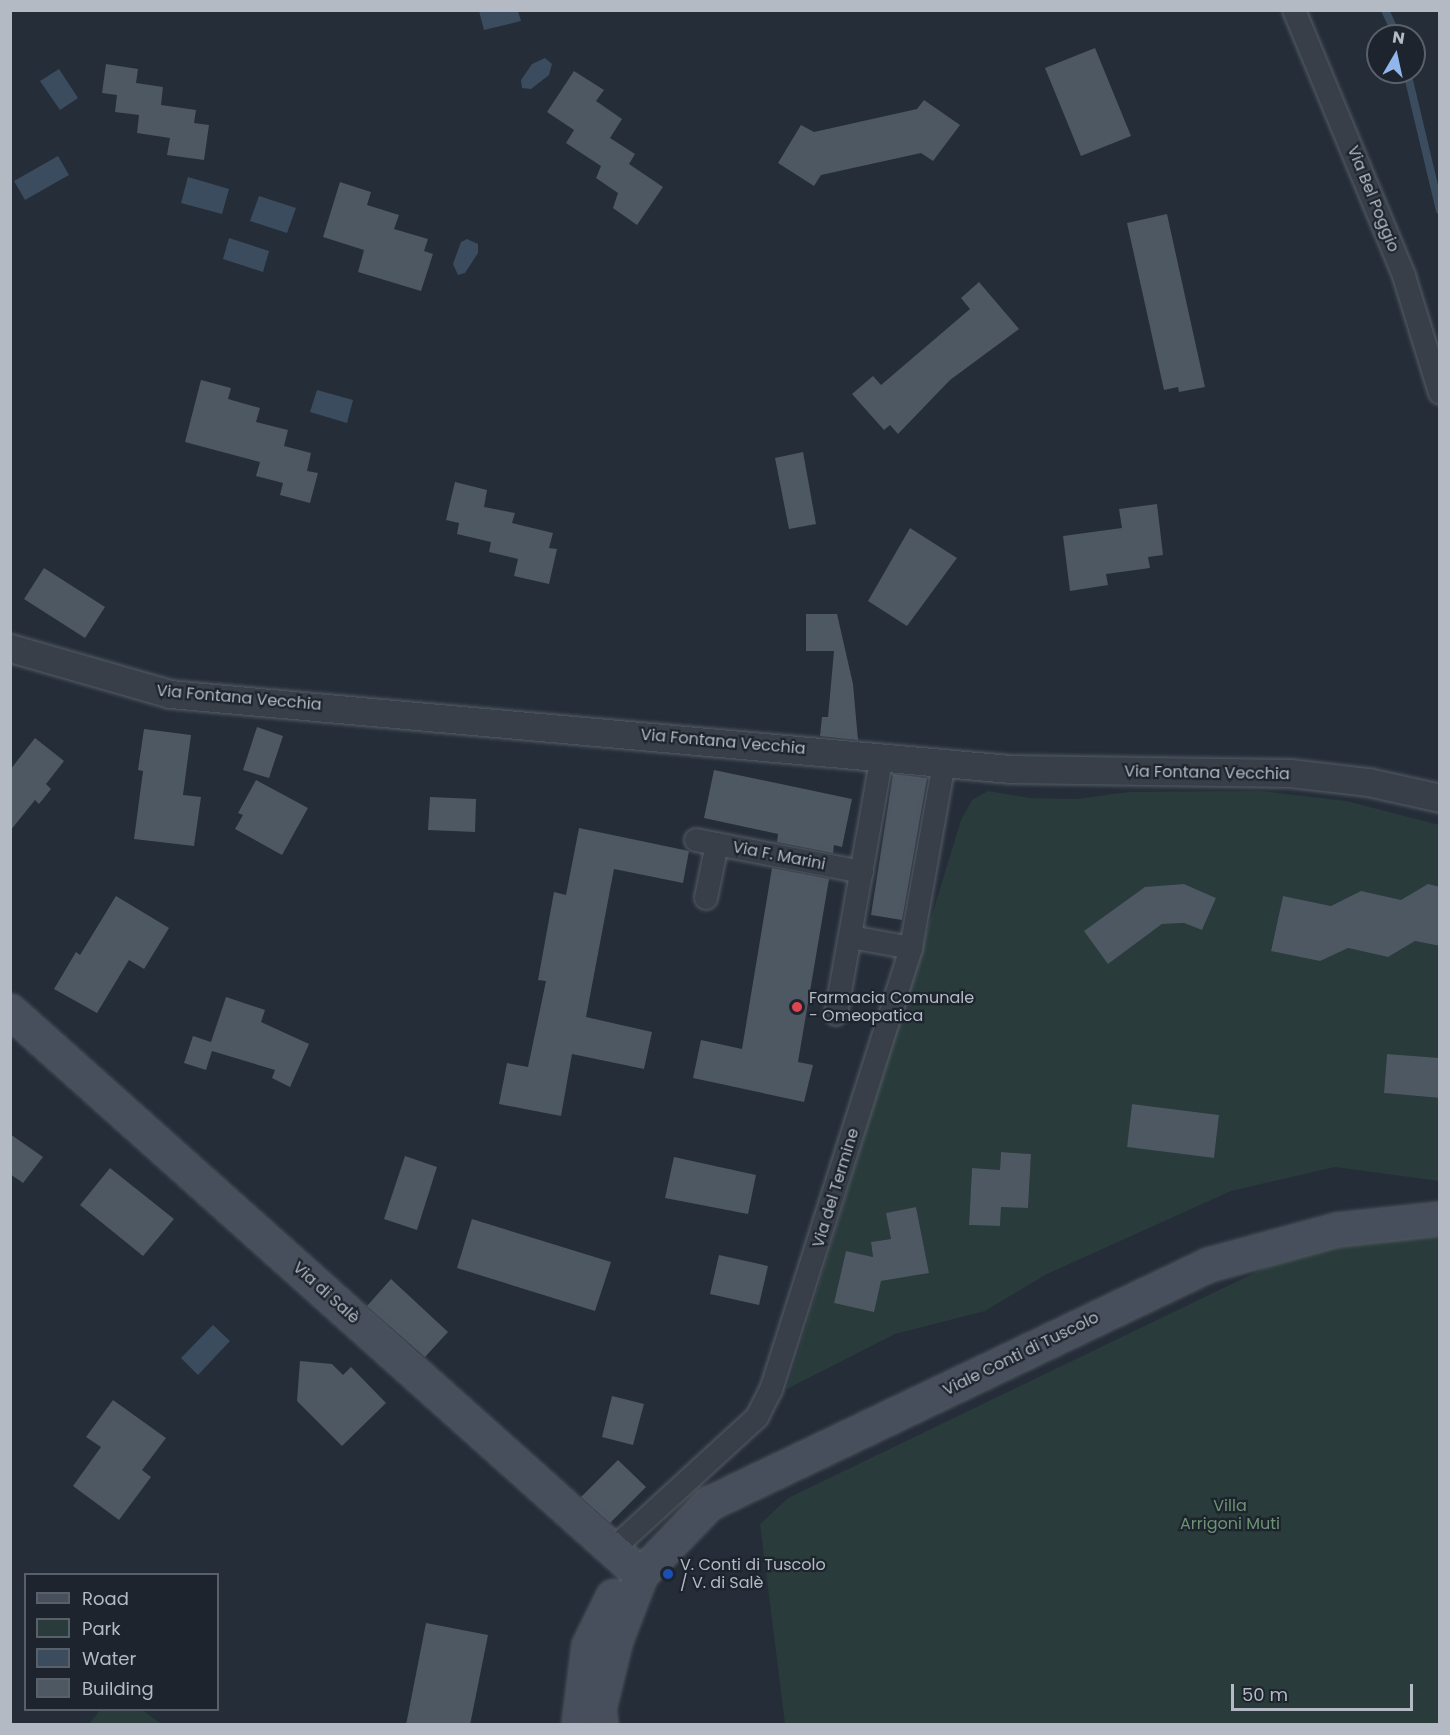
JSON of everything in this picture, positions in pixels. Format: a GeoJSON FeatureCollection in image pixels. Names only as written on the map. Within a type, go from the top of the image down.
{"type":"FeatureCollection","features":[{"type":"Feature","properties":{"kind":"main road","name":"Via di Salè"},"geometry":{"type":"LineString","coordinates":[[10,1011],[628,1564]]}},
{"type":"Feature","properties":{"kind":"main road","name":"Viale Conti di Tuscolo"},"geometry":{"type":"LineString","coordinates":[[628,1564],[668,1529],[709,1504],[1209,1265],[1337,1230],[1440,1219]]}},
{"type":"Feature","properties":{"kind":"main road"},"geometry":{"type":"LineString","coordinates":[[579,1725],[589,1646],[628,1564]]}},
{"type":"Feature","properties":{"kind":"main road"},"geometry":{"type":"LineString","coordinates":[[601,1725],[599,1709],[616,1640],[628,1564]]}},
{"type":"Feature","properties":{"kind":"street","name":"Via Bel Poggio"},"geometry":{"type":"LineString","coordinates":[[1294,10],[1404,276],[1440,393]]}},
{"type":"Feature","properties":{"kind":"street","name":"Via Fontana Vecchia"},"geometry":{"type":"LineString","coordinates":[[10,648],[170,694],[1038,770],[1290,773],[1359,781],[1440,798]]}},
{"type":"Feature","properties":{"kind":"street"},"geometry":{"type":"LineString","coordinates":[[836,1014],[882,756]]}},
{"type":"Feature","properties":{"kind":"street","name":"Via del Termine"},"geometry":{"type":"LineString","coordinates":[[628,1564],[757,1417],[771,1390],[911,948],[944,763]]}},
{"type":"Feature","properties":{"kind":"street","name":"Via F. Marini"},"geometry":{"type":"LineString","coordinates":[[706,898],[706,842],[862,872]]}},
{"type":"Feature","properties":{"kind":"street"},"geometry":{"type":"LineString","coordinates":[[851,937],[911,948]]}},
{"type":"Feature","properties":{"kind":"green space"},"geometry":{"type":"Polygon","coordinates":[[[988,791],[1030,798],[1077,799],[1128,792],[1261,791],[1347,801],[1439,825],[1439,887],[1401,900],[1331,906],[1283,896],[1271,950],[1348,948],[1388,957],[1415,941],[1439,946],[1439,1058],[1387,1054],[1384,1093],[1439,1098],[1439,1181],[1335,1167],[1231,1191],[1047,1274],[985,1311],[895,1334],[787,1389],[961,820],[972,800],[988,791]],[[1184,884],[1108,964],[1162,924],[1184,923],[1202,930],[1216,898],[1184,884]],[[1132,1104],[1127,1147],[1214,1158],[1219,1115],[1132,1104]],[[1001,1152],[1000,1170],[972,1169],[969,1225],[1000,1226],[1001,1207],[1028,1208],[1031,1154],[1001,1152]],[[916,1207],[887,1213],[891,1239],[871,1242],[873,1257],[846,1251],[834,1303],[881,1281],[929,1273],[916,1207]]]}},
{"type":"Feature","properties":{"kind":"green space","name":"Villa Arrigoni Muti"},"geometry":{"type":"Polygon","coordinates":[[[1412,1236],[1439,1237],[1439,1724],[785,1724],[760,1524],[788,1498],[1271,1265],[1319,1249],[1412,1236]]]}},
{"type":"Feature","properties":{"kind":"green space"},"geometry":{"type":"Polygon","coordinates":[[[99,1711],[143,1711],[162,1724],[89,1724],[99,1711]]]}},
{"type":"Feature","properties":{"kind":"water"},"geometry":{"type":"Polygon","coordinates":[[[479,11],[518,11],[521,21],[484,30],[479,11]]]}},
{"type":"Feature","properties":{"kind":"water"},"geometry":{"type":"Polygon","coordinates":[[[545,58],[552,64],[549,75],[531,89],[522,88],[521,80],[532,64],[545,58]]]}},
{"type":"Feature","properties":{"kind":"water"},"geometry":{"type":"Polygon","coordinates":[[[59,69],[78,98],[60,110],[40,81],[59,69]]]}},
{"type":"Feature","properties":{"kind":"water"},"geometry":{"type":"Polygon","coordinates":[[[58,156],[69,175],[25,200],[14,181],[58,156]]]}},
{"type":"Feature","properties":{"kind":"water"},"geometry":{"type":"Polygon","coordinates":[[[188,177],[229,189],[222,214],[181,203],[188,177]]]}},
{"type":"Feature","properties":{"kind":"water"},"geometry":{"type":"Polygon","coordinates":[[[259,196],[296,208],[287,233],[250,221],[259,196]]]}},
{"type":"Feature","properties":{"kind":"water"},"geometry":{"type":"Polygon","coordinates":[[[229,238],[269,251],[263,272],[223,259],[229,238]]]}},
{"type":"Feature","properties":{"kind":"water"},"geometry":{"type":"Polygon","coordinates":[[[467,239],[478,244],[478,253],[465,273],[458,275],[453,264],[461,242],[467,239]]]}},
{"type":"Feature","properties":{"kind":"water"},"geometry":{"type":"Polygon","coordinates":[[[317,390],[353,400],[347,423],[310,412],[317,390]]]}},
{"type":"Feature","properties":{"kind":"water"},"geometry":{"type":"Polygon","coordinates":[[[213,1325],[230,1341],[198,1375],[181,1358],[213,1325]]]}},
{"type":"Feature","properties":{"kind":"building"},"geometry":{"type":"Polygon","coordinates":[[[1095,48],[1131,136],[1081,156],[1045,68],[1095,48]]]}},
{"type":"Feature","properties":{"kind":"building"},"geometry":{"type":"Polygon","coordinates":[[[106,64],[138,69],[136,83],[163,87],[161,105],[196,110],[194,123],[209,125],[204,160],[167,155],[170,138],[137,133],[139,115],[115,112],[117,95],[102,93],[106,64]]]}},
{"type":"Feature","properties":{"kind":"building"},"geometry":{"type":"Polygon","coordinates":[[[574,71],[604,90],[596,101],[622,119],[610,138],[635,154],[629,164],[663,187],[637,225],[613,208],[618,193],[596,178],[601,166],[566,143],[574,130],[547,112],[574,71]]]}},
{"type":"Feature","properties":{"kind":"building"},"geometry":{"type":"Polygon","coordinates":[[[924,100],[960,125],[933,161],[921,153],[821,175],[814,186],[778,163],[801,125],[814,132],[917,109],[924,100]]]}},
{"type":"Feature","properties":{"kind":"building"},"geometry":{"type":"Polygon","coordinates":[[[340,182],[371,192],[367,205],[399,215],[394,229],[428,239],[424,251],[433,254],[421,291],[358,272],[364,250],[323,237],[340,182]]]}},
{"type":"Feature","properties":{"kind":"building"},"geometry":{"type":"Polygon","coordinates":[[[1167,214],[1205,387],[1179,392],[1178,387],[1164,390],[1127,223],[1167,214]]]}},
{"type":"Feature","properties":{"kind":"building"},"geometry":{"type":"Polygon","coordinates":[[[979,282],[1019,329],[950,380],[898,434],[890,425],[884,430],[852,394],[873,376],[881,385],[970,309],[961,298],[979,282]]]}},
{"type":"Feature","properties":{"kind":"building"},"geometry":{"type":"Polygon","coordinates":[[[201,380],[231,388],[228,399],[260,408],[256,422],[288,430],[284,446],[311,453],[307,471],[318,473],[310,503],[280,495],[283,483],[256,476],[260,462],[185,442],[201,380]]]}},
{"type":"Feature","properties":{"kind":"building"},"geometry":{"type":"Polygon","coordinates":[[[803,452],[816,524],[789,529],[775,458],[803,452]]]}},
{"type":"Feature","properties":{"kind":"building"},"geometry":{"type":"Polygon","coordinates":[[[455,482],[487,490],[484,507],[515,513],[512,523],[553,533],[549,548],[557,549],[549,584],[514,576],[518,559],[489,552],[491,542],[457,534],[459,523],[446,520],[455,482]]]}},
{"type":"Feature","properties":{"kind":"building"},"geometry":{"type":"Polygon","coordinates":[[[1157,504],[1163,555],[1148,557],[1150,568],[1106,574],[1108,585],[1070,591],[1063,536],[1122,528],[1119,509],[1157,504]]]}},
{"type":"Feature","properties":{"kind":"building"},"geometry":{"type":"Polygon","coordinates":[[[910,528],[957,558],[907,626],[868,601],[910,528]]]}},
{"type":"Feature","properties":{"kind":"building"},"geometry":{"type":"Polygon","coordinates":[[[44,568],[105,607],[85,638],[24,599],[44,568]]]}},
{"type":"Feature","properties":{"kind":"building"},"geometry":{"type":"Polygon","coordinates":[[[806,614],[837,614],[853,684],[858,740],[820,736],[822,717],[828,717],[834,651],[806,651],[806,614]]]}},
{"type":"Feature","properties":{"kind":"building"},"geometry":{"type":"Polygon","coordinates":[[[257,727],[283,736],[269,778],[243,770],[257,727]]]}},
{"type":"Feature","properties":{"kind":"building"},"geometry":{"type":"Polygon","coordinates":[[[144,729],[191,735],[183,795],[201,797],[194,846],[134,839],[143,771],[138,770],[144,729]]]}},
{"type":"Feature","properties":{"kind":"building"},"geometry":{"type":"Polygon","coordinates":[[[35,738],[64,761],[46,784],[51,789],[39,804],[35,800],[10,831],[10,770],[35,738]]]}},
{"type":"Feature","properties":{"kind":"building"},"geometry":{"type":"Polygon","coordinates":[[[714,770],[852,799],[842,847],[834,845],[833,853],[777,842],[778,834],[704,818],[714,770]]]}},
{"type":"Feature","properties":{"kind":"building"},"geometry":{"type":"Polygon","coordinates":[[[893,774],[927,778],[902,920],[871,915],[893,774]]]}},
{"type":"Feature","properties":{"kind":"building"},"geometry":{"type":"Polygon","coordinates":[[[256,780],[308,808],[282,855],[235,829],[243,815],[238,813],[256,780]]]}},
{"type":"Feature","properties":{"kind":"building"},"geometry":{"type":"Polygon","coordinates":[[[430,797],[476,799],[475,832],[428,830],[430,797]]]}},
{"type":"Feature","properties":{"kind":"building"},"geometry":{"type":"Polygon","coordinates":[[[579,828],[689,851],[683,883],[614,869],[586,1017],[652,1032],[644,1069],[572,1054],[561,1116],[499,1104],[507,1063],[528,1067],[546,981],[538,980],[554,892],[566,895],[579,828]]]}},
{"type":"Feature","properties":{"kind":"building"},"geometry":{"type":"Polygon","coordinates":[[[772,868],[829,879],[798,1062],[813,1065],[804,1102],[693,1078],[701,1040],[742,1049],[772,868]]]}},
{"type":"Feature","properties":{"kind":"building"},"geometry":{"type":"Polygon","coordinates":[[[1184,884],[1216,898],[1202,930],[1184,923],[1162,924],[1108,964],[1084,931],[1145,887],[1184,884]]]}},
{"type":"Feature","properties":{"kind":"building"},"geometry":{"type":"Polygon","coordinates":[[[1428,884],[1440,887],[1440,946],[1415,941],[1388,957],[1348,948],[1320,961],[1271,951],[1283,896],[1331,906],[1361,891],[1401,900],[1428,884]]]}},
{"type":"Feature","properties":{"kind":"building"},"geometry":{"type":"Polygon","coordinates":[[[116,896],[169,928],[144,969],[129,960],[97,1013],[54,989],[76,952],[80,955],[116,896]]]}},
{"type":"Feature","properties":{"kind":"building"},"geometry":{"type":"Polygon","coordinates":[[[226,997],[265,1010],[261,1022],[309,1044],[290,1087],[272,1078],[275,1070],[212,1051],[206,1070],[184,1063],[193,1036],[211,1042],[226,997]]]}},
{"type":"Feature","properties":{"kind":"building"},"geometry":{"type":"Polygon","coordinates":[[[1387,1054],[1440,1058],[1440,1098],[1384,1093],[1387,1054]]]}},
{"type":"Feature","properties":{"kind":"building"},"geometry":{"type":"Polygon","coordinates":[[[1132,1104],[1219,1115],[1214,1158],[1127,1147],[1132,1104]]]}},
{"type":"Feature","properties":{"kind":"building"},"geometry":{"type":"Polygon","coordinates":[[[10,1134],[43,1157],[23,1183],[10,1174],[10,1134]]]}},
{"type":"Feature","properties":{"kind":"building"},"geometry":{"type":"Polygon","coordinates":[[[1001,1152],[1031,1154],[1028,1208],[1001,1207],[1000,1226],[969,1225],[972,1168],[1000,1170],[1001,1152]]]}},
{"type":"Feature","properties":{"kind":"building"},"geometry":{"type":"Polygon","coordinates":[[[405,1156],[437,1167],[417,1230],[384,1219],[405,1156]]]}},
{"type":"Feature","properties":{"kind":"building"},"geometry":{"type":"Polygon","coordinates":[[[674,1157],[756,1175],[748,1214],[665,1198],[674,1157]]]}},
{"type":"Feature","properties":{"kind":"building"},"geometry":{"type":"Polygon","coordinates":[[[110,1168],[174,1219],[143,1256],[80,1205],[110,1168]]]}},
{"type":"Feature","properties":{"kind":"building"},"geometry":{"type":"Polygon","coordinates":[[[916,1207],[929,1273],[881,1281],[874,1312],[834,1303],[846,1251],[873,1257],[871,1242],[891,1239],[886,1213],[916,1207]]]}},
{"type":"Feature","properties":{"kind":"building"},"geometry":{"type":"Polygon","coordinates":[[[472,1219],[611,1262],[595,1311],[457,1268],[472,1219]]]}},
{"type":"Feature","properties":{"kind":"building"},"geometry":{"type":"Polygon","coordinates":[[[719,1255],[768,1266],[759,1305],[710,1294],[719,1255]]]}},
{"type":"Feature","properties":{"kind":"building"},"geometry":{"type":"Polygon","coordinates":[[[391,1279],[448,1332],[425,1357],[367,1306],[391,1279]]]}},
{"type":"Feature","properties":{"kind":"building"},"geometry":{"type":"Polygon","coordinates":[[[300,1361],[332,1364],[343,1375],[351,1367],[386,1403],[342,1446],[297,1401],[300,1361]]]}},
{"type":"Feature","properties":{"kind":"building"},"geometry":{"type":"Polygon","coordinates":[[[612,1396],[644,1404],[633,1445],[602,1437],[612,1396]]]}},
{"type":"Feature","properties":{"kind":"building"},"geometry":{"type":"Polygon","coordinates":[[[113,1400],[166,1438],[142,1470],[151,1477],[119,1520],[73,1486],[101,1447],[86,1437],[113,1400]]]}},
{"type":"Feature","properties":{"kind":"building"},"geometry":{"type":"Polygon","coordinates":[[[618,1460],[646,1487],[610,1523],[581,1497],[618,1460]]]}},
{"type":"Feature","properties":{"kind":"building"},"geometry":{"type":"Polygon","coordinates":[[[426,1623],[488,1635],[470,1725],[406,1725],[426,1623]]]}},
{"type":"Feature","properties":{"kind":"waterway"},"geometry":{"type":"LineString","coordinates":[[1385,10],[1391,24]]}},
{"type":"Feature","properties":{"kind":"waterway"},"geometry":{"type":"LineString","coordinates":[[1410,84],[1440,210]]}},
{"type":"Feature","properties":{"kind":"place","name":"Farmacia Comunale - Omeopatica"},"geometry":{"type":"Point","coordinates":[797,1007]}},
{"type":"Feature","properties":{"kind":"place","name":"V. Conti di Tuscolo / V. di Salè"},"geometry":{"type":"Point","coordinates":[668,1574]}}]}
